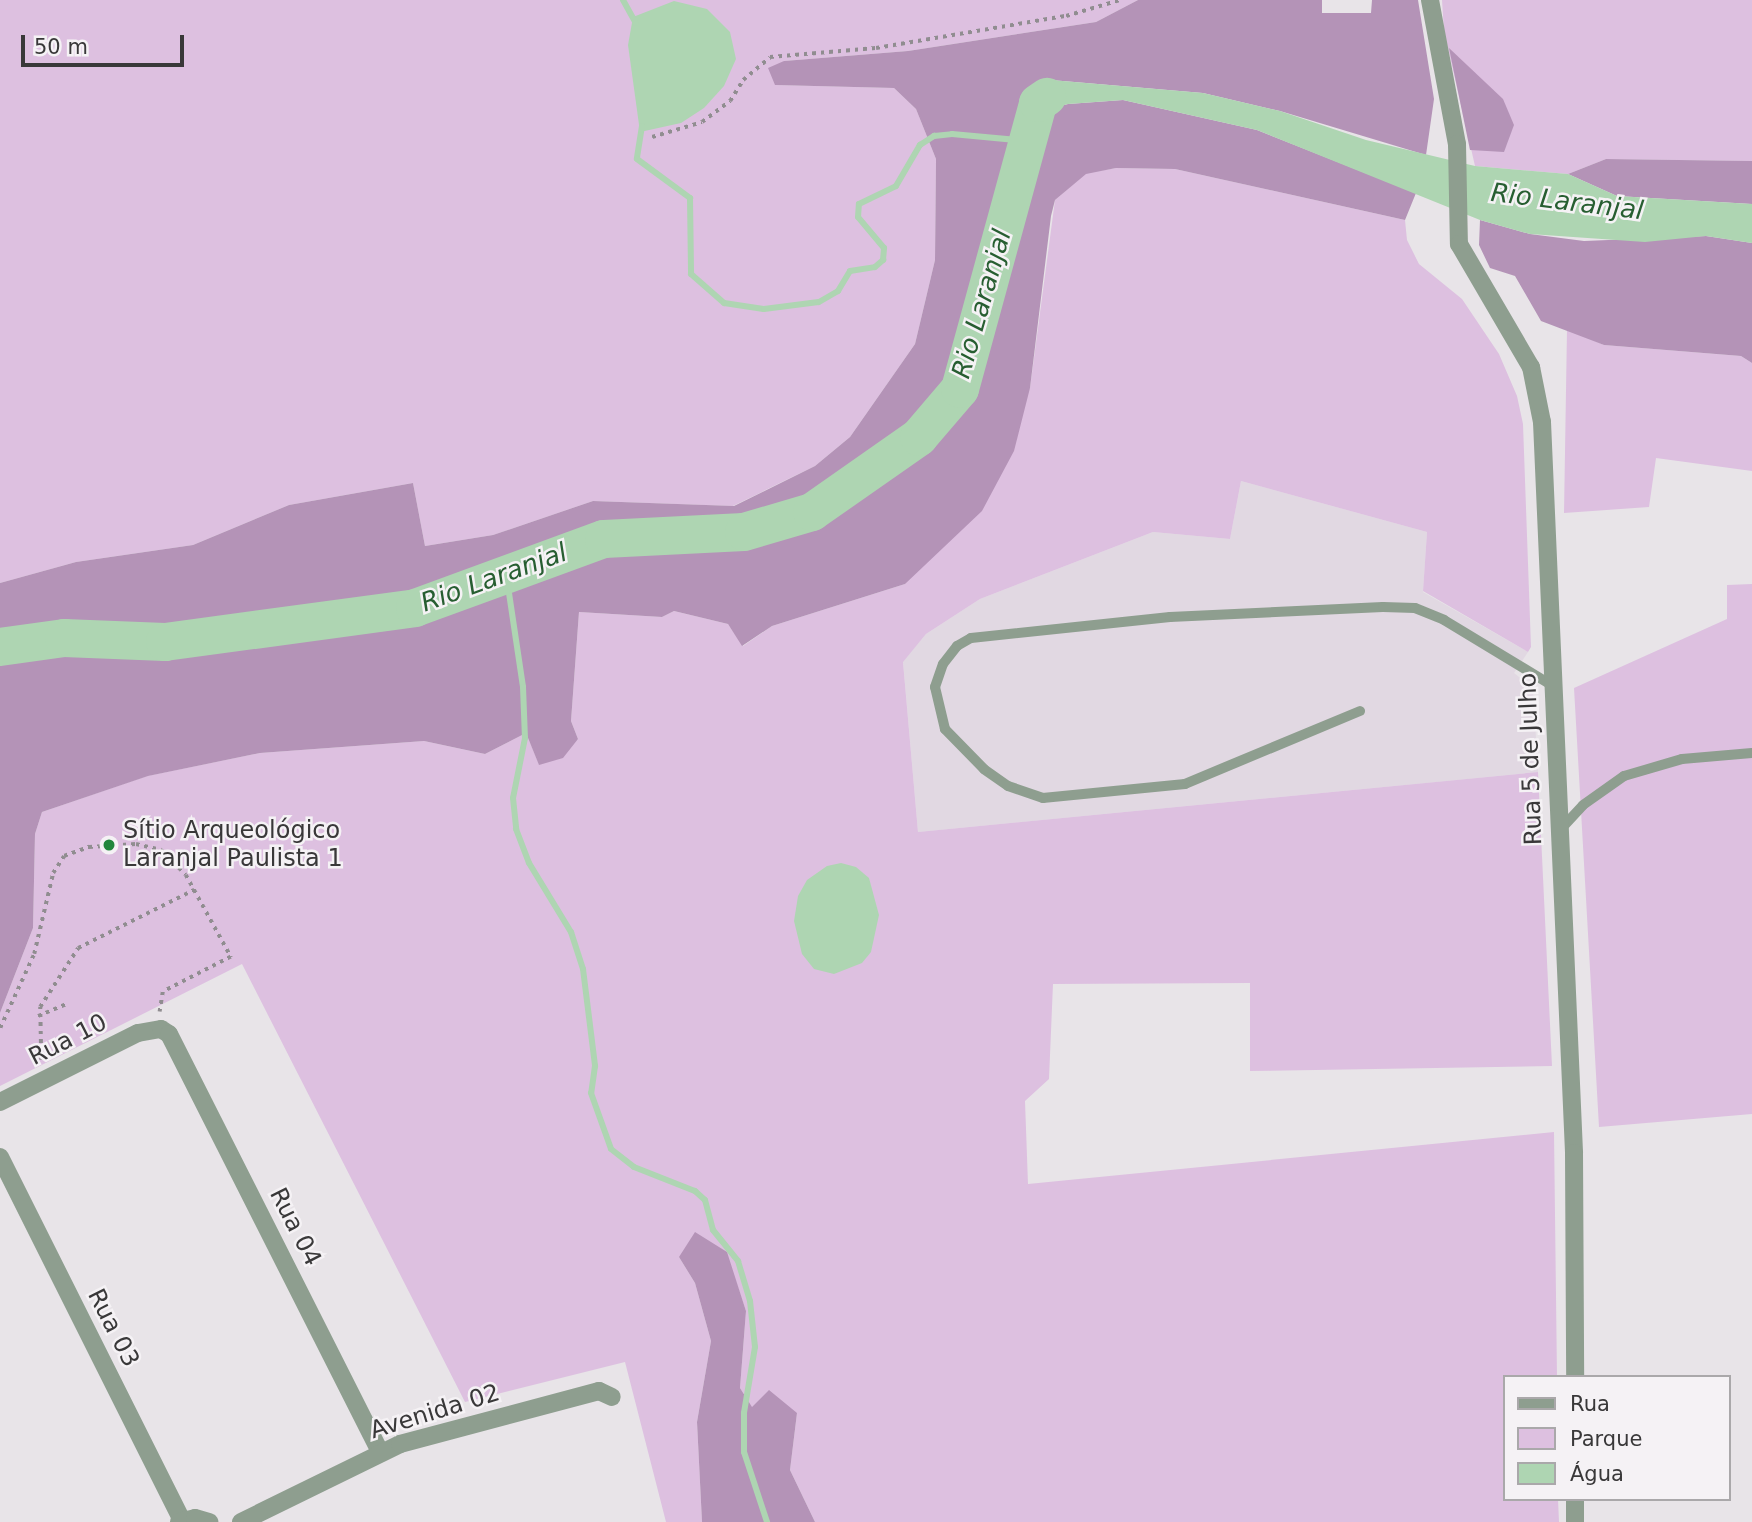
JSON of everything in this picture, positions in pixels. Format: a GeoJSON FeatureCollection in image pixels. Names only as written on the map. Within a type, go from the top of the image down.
{"type":"FeatureCollection","features":[{"type":"Feature","properties":{"kind":"street","name":"Rua 5 de Julho"},"geometry":{"type":"LineString","coordinates":[[1430,0],[1457,160],[1460,244],[1468,263],[1519,343],[1538,391],[1574,1153],[1575,1375]]}},
{"type":"Feature","properties":{"kind":"street","name":"Rua 10"},"geometry":{"type":"LineString","coordinates":[[0,1102],[138,1033],[161,1029]]}},
{"type":"Feature","properties":{"kind":"street","name":"Rua 04"},"geometry":{"type":"LineString","coordinates":[[161,1029],[174,1041],[380,1452]]}},
{"type":"Feature","properties":{"kind":"street","name":"Rua 03"},"geometry":{"type":"LineString","coordinates":[[0,1157],[180,1521]]}},
{"type":"Feature","properties":{"kind":"street","name":"Avenida 02"},"geometry":{"type":"LineString","coordinates":[[241,1522],[380,1452],[420,1437],[599,1391],[612,1397]]}},
{"type":"Feature","properties":{"kind":"street"},"geometry":{"type":"LineString","coordinates":[[1575,1501],[1575,1522]]}},
{"type":"Feature","properties":{"kind":"street"},"geometry":{"type":"LineString","coordinates":[[180,1521],[209,1522]]}},
{"type":"Feature","properties":{"kind":"lane"},"geometry":{"type":"LineString","coordinates":[[1360,711],[1185,784],[1043,798],[1008,786],[974,759],[945,729],[935,687],[943,664],[971,638],[1170,617],[1383,607],[1415,608],[1436,616],[1553,686]]}},
{"type":"Feature","properties":{"kind":"lane"},"geometry":{"type":"LineString","coordinates":[[1559,831],[1583,805],[1624,776],[1682,759],[1752,753]]}},
{"type":"Feature","properties":{"kind":"path"},"geometry":{"type":"LineString","coordinates":[[652,137],[702,122],[730,101],[743,80],[770,57],[876,48],[1066,16],[1120,0]]}},
{"type":"Feature","properties":{"kind":"path"},"geometry":{"type":"LineString","coordinates":[[0,1028],[34,954],[53,873],[64,856],[89,847],[148,845],[172,859],[194,890],[231,957],[163,992],[159,1000],[161,1029]]}},
{"type":"Feature","properties":{"kind":"path"},"geometry":{"type":"LineString","coordinates":[[41,1060],[38,1016],[43,998],[83,944],[194,890]]}},
{"type":"Feature","properties":{"kind":"path"},"geometry":{"type":"LineString","coordinates":[[38,1016],[68,1003]]}},
{"type":"Feature","properties":{"kind":"shaded area"},"geometry":{"type":"Polygon","coordinates":[[[1138,0],[1322,0],[1322,13],[1371,13],[1372,0],[1418,0],[1434,99],[1426,155],[1280,111],[1203,93],[1051,80],[1027,141],[1046,110],[1068,104],[1123,100],[1257,130],[1416,193],[1405,220],[1175,169],[1116,168],[1086,174],[1055,200],[1030,388],[1014,451],[982,511],[905,584],[772,626],[742,646],[728,624],[674,611],[662,617],[579,612],[571,721],[578,739],[563,758],[539,765],[526,733],[485,754],[424,741],[260,753],[148,776],[42,812],[35,834],[33,928],[0,1013],[0,583],[76,562],[193,545],[289,505],[413,483],[425,546],[493,535],[593,501],[734,506],[815,466],[850,437],[915,344],[935,260],[936,159],[916,109],[894,88],[775,85],[768,68],[784,61],[908,51],[1096,22],[1138,0]]]}},
{"type":"Feature","properties":{"kind":"shaded area"},"geometry":{"type":"Polygon","coordinates":[[[1449,48],[1503,99],[1514,125],[1504,152],[1470,150],[1449,48]]]}},
{"type":"Feature","properties":{"kind":"shaded area"},"geometry":{"type":"Polygon","coordinates":[[[1606,159],[1752,161],[1752,204],[1617,196],[1568,174],[1606,159]]]}},
{"type":"Feature","properties":{"kind":"shaded area"},"geometry":{"type":"Polygon","coordinates":[[[1480,220],[1530,234],[1584,241],[1706,236],[1752,243],[1752,363],[1741,356],[1604,345],[1541,321],[1515,276],[1490,268],[1479,245],[1480,220]]]}},
{"type":"Feature","properties":{"kind":"shaded area"},"geometry":{"type":"Polygon","coordinates":[[[1241,481],[1427,532],[1423,592],[1528,652],[1514,673],[1533,688],[1538,772],[918,832],[903,661],[926,634],[980,599],[1153,532],[1230,539],[1241,481]]]}},
{"type":"Feature","properties":{"kind":"shaded area"},"geometry":{"type":"Polygon","coordinates":[[[695,1232],[727,1252],[746,1311],[740,1388],[752,1407],[769,1390],[797,1413],[790,1470],[815,1522],[702,1522],[697,1422],[711,1341],[695,1283],[679,1257],[695,1232]]]}},
{"type":"Feature","properties":{"kind":"green space"},"geometry":{"type":"Polygon","coordinates":[[[0,0],[1138,0],[1096,22],[908,51],[784,61],[775,85],[894,88],[916,109],[936,159],[935,260],[915,344],[850,437],[815,466],[733,506],[593,501],[493,535],[425,546],[413,483],[289,505],[193,545],[76,562],[0,583],[0,0]]]}},
{"type":"Feature","properties":{"kind":"green space"},"geometry":{"type":"Polygon","coordinates":[[[1442,0],[1752,0],[1752,161],[1606,159],[1568,174],[1475,166],[1444,31],[1442,0]]]}},
{"type":"Feature","properties":{"kind":"green space"},"geometry":{"type":"Polygon","coordinates":[[[1116,168],[1175,169],[1405,220],[1407,240],[1419,264],[1462,299],[1499,354],[1517,396],[1523,424],[1531,647],[1528,652],[1423,591],[1427,532],[1241,481],[1230,539],[1153,532],[980,599],[926,634],[903,662],[918,832],[1538,772],[1552,1066],[1250,1071],[1250,983],[1053,984],[1049,1079],[1025,1101],[1028,1184],[1554,1132],[1557,1375],[1504,1375],[1504,1501],[1558,1501],[1559,1522],[815,1522],[790,1470],[797,1413],[752,1408],[740,1388],[746,1311],[726,1252],[679,1257],[695,1283],[711,1341],[697,1422],[702,1522],[666,1522],[625,1362],[465,1402],[242,964],[0,1086],[0,1013],[33,928],[35,834],[42,812],[147,776],[260,753],[424,741],[485,754],[526,733],[539,764],[578,739],[571,721],[579,612],[662,617],[674,611],[728,624],[743,646],[772,626],[905,584],[1030,388],[1055,200],[1086,173],[1116,168]]]}},
{"type":"Feature","properties":{"kind":"green space"},"geometry":{"type":"Polygon","coordinates":[[[1567,329],[1604,345],[1741,356],[1752,363],[1752,471],[1656,458],[1649,507],[1564,513],[1567,329]]]}},
{"type":"Feature","properties":{"kind":"green space"},"geometry":{"type":"Polygon","coordinates":[[[1752,584],[1752,1114],[1599,1127],[1574,688],[1727,619],[1727,585],[1752,584]]]}},
{"type":"Feature","properties":{"kind":"water"},"geometry":{"type":"Polygon","coordinates":[[[674,1],[707,9],[730,32],[736,59],[724,86],[704,108],[681,123],[640,132],[628,45],[633,17],[674,1]]]}},
{"type":"Feature","properties":{"kind":"water"},"geometry":{"type":"Polygon","coordinates":[[[1051,80],[1203,93],[1280,111],[1366,140],[1475,166],[1568,174],[1617,196],[1752,204],[1752,243],[1706,236],[1645,242],[1530,234],[1480,220],[1257,130],[1123,100],[1068,104],[1046,110],[1027,141],[1023,101],[1033,88],[1051,80]]]}},
{"type":"Feature","properties":{"kind":"water"},"geometry":{"type":"Polygon","coordinates":[[[841,863],[856,867],[869,878],[879,915],[871,952],[862,963],[834,974],[814,969],[802,954],[794,921],[798,896],[807,880],[827,866],[841,863]]]}},
{"type":"Feature","properties":{"kind":"waterway"},"geometry":{"type":"LineString","coordinates":[[623,0],[636,23]]}},
{"type":"Feature","properties":{"kind":"waterway","name":"Rio Laranjal"},"geometry":{"type":"LineString","coordinates":[[0,647],[64,638],[165,642],[415,608],[604,539],[744,532],[812,512],[919,437],[960,389],[1038,103],[1047,97]]}},
{"type":"Feature","properties":{"kind":"waterway"},"geometry":{"type":"LineString","coordinates":[[642,126],[637,159],[690,198],[691,274],[724,303],[764,309],[819,302],[838,291],[850,271],[875,267],[883,260],[884,248],[858,217],[859,204],[896,186],[920,145],[934,136],[952,134],[1027,141]]}},
{"type":"Feature","properties":{"kind":"waterway"},"geometry":{"type":"LineString","coordinates":[[506,573],[523,687],[525,738],[513,798],[516,829],[529,863],[571,932],[583,969],[595,1066],[591,1093],[611,1149],[634,1167],[695,1191],[705,1200],[713,1230],[738,1261],[750,1301],[755,1347],[744,1413],[744,1452],[767,1522]]}},
{"type":"Feature","properties":{"kind":"place","name":"Sítio Arqueológico Laranjal Paulista 1"},"geometry":{"type":"Point","coordinates":[109,845]}}]}
